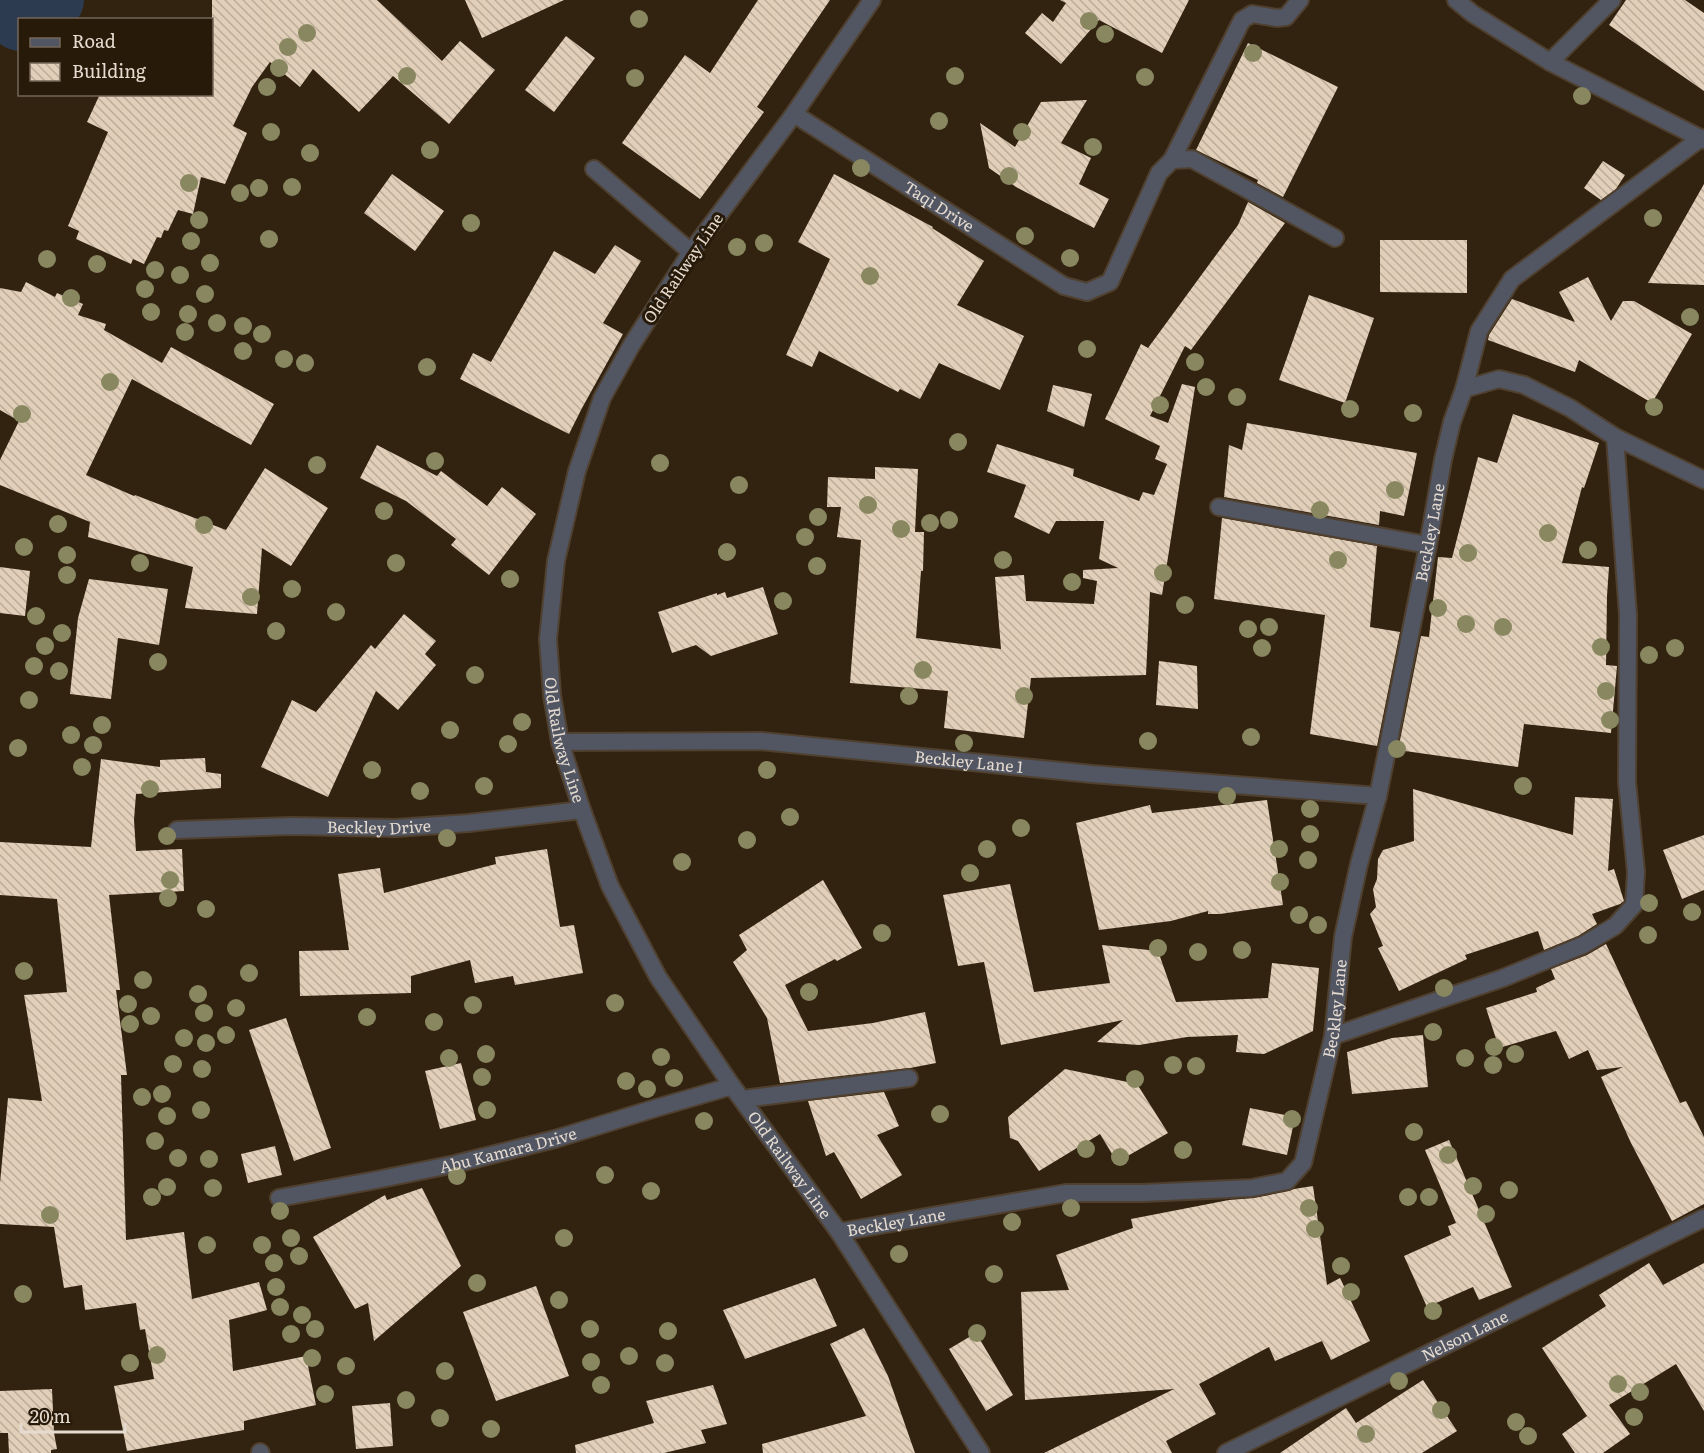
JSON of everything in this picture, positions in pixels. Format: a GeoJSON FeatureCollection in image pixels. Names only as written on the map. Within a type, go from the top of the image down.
{"type":"FeatureCollection","features":[{"type":"Feature","properties":{"kind":"street","name":"Old Railway Line"},"geometry":{"type":"LineString","coordinates":[[872,0],[794,114],[691,252],[631,346],[602,398],[577,471],[556,561],[548,639],[552,694],[560,742],[610,886],[658,977],[738,1093],[839,1232],[981,1453]]}},
{"type":"Feature","properties":{"kind":"street"},"geometry":{"type":"LineString","coordinates":[[1300,0],[1286,17],[1252,14],[1242,20],[1172,160],[1192,159],[1335,238]]}},
{"type":"Feature","properties":{"kind":"street"},"geometry":{"type":"LineString","coordinates":[[1456,0],[1473,14],[1550,62],[1702,139]]}},
{"type":"Feature","properties":{"kind":"street"},"geometry":{"type":"LineString","coordinates":[[1550,62],[1612,0]]}},
{"type":"Feature","properties":{"kind":"street","name":"Taqi Drive"},"geometry":{"type":"LineString","coordinates":[[794,114],[1064,286],[1087,292],[1110,282],[1159,173],[1172,160]]}},
{"type":"Feature","properties":{"kind":"street","name":"Beckley Lane"},"geometry":{"type":"LineString","coordinates":[[839,1232],[1066,1193],[1143,1193],[1252,1188],[1287,1181],[1303,1163],[1333,1036],[1343,937],[1359,864],[1378,796],[1443,460],[1479,331],[1512,279],[1702,139]]}},
{"type":"Feature","properties":{"kind":"street"},"geometry":{"type":"LineString","coordinates":[[594,169],[691,252]]}},
{"type":"Feature","properties":{"kind":"street"},"geometry":{"type":"LineString","coordinates":[[1464,389],[1499,379],[1524,385],[1570,408],[1616,437],[1704,480]]}},
{"type":"Feature","properties":{"kind":"street"},"geometry":{"type":"LineString","coordinates":[[1333,1036],[1503,978],[1583,945],[1615,926],[1634,905],[1636,872],[1627,782],[1628,615],[1616,437]]}},
{"type":"Feature","properties":{"kind":"street"},"geometry":{"type":"LineString","coordinates":[[1219,507],[1428,545]]}},
{"type":"Feature","properties":{"kind":"street","name":"Beckley Lane 1"},"geometry":{"type":"LineString","coordinates":[[560,742],[761,741],[1092,774],[1378,796]]}},
{"type":"Feature","properties":{"kind":"street","name":"Beckley Drive"},"geometry":{"type":"LineString","coordinates":[[177,830],[292,826],[395,828],[469,823],[582,810]]}},
{"type":"Feature","properties":{"kind":"street","name":"Abu Kamara Drive"},"geometry":{"type":"LineString","coordinates":[[279,1197],[466,1161],[555,1139],[656,1108],[738,1093],[909,1078]]}},
{"type":"Feature","properties":{"kind":"street","name":"Nelson Lane"},"geometry":{"type":"LineString","coordinates":[[1226,1453],[1704,1218]]}},
{"type":"Feature","properties":{"kind":"building"},"geometry":{"type":"Polygon","coordinates":[[[212,0],[377,0],[442,61],[460,41],[495,70],[449,124],[393,76],[359,112],[313,69],[300,87],[270,62],[252,87],[233,126],[247,133],[225,184],[201,177],[193,214],[178,210],[168,231],[164,230],[161,238],[157,237],[144,264],[133,259],[131,264],[76,239],[79,231],[68,226],[108,132],[87,122],[99,96],[213,96],[212,0]]]}},
{"type":"Feature","properties":{"kind":"building"},"geometry":{"type":"Polygon","coordinates":[[[465,0],[564,0],[482,38],[465,0]]]}},
{"type":"Feature","properties":{"kind":"building"},"geometry":{"type":"Polygon","coordinates":[[[758,0],[830,0],[757,107],[764,112],[700,199],[622,143],[685,55],[710,73],[758,0]]]}},
{"type":"Feature","properties":{"kind":"building"},"geometry":{"type":"Polygon","coordinates":[[[1060,0],[1189,0],[1162,53],[1099,20],[1061,64],[1025,33],[1042,13],[1053,22],[1066,3],[1060,0]]]}},
{"type":"Feature","properties":{"kind":"building"},"geometry":{"type":"Polygon","coordinates":[[[1626,0],[1685,0],[1704,13],[1704,91],[1609,25],[1626,0]]]}},
{"type":"Feature","properties":{"kind":"building"},"geometry":{"type":"Polygon","coordinates":[[[566,36],[595,58],[554,112],[525,90],[566,36]]]}},
{"type":"Feature","properties":{"kind":"building"},"geometry":{"type":"Polygon","coordinates":[[[1248,43],[1338,87],[1283,197],[1257,183],[1258,180],[1196,150],[1248,43]]]}},
{"type":"Feature","properties":{"kind":"building"},"geometry":{"type":"Polygon","coordinates":[[[1087,100],[1061,143],[1091,158],[1079,184],[1109,199],[1094,228],[1016,187],[989,168],[980,123],[1015,147],[1041,102],[1087,100]]]}},
{"type":"Feature","properties":{"kind":"building"},"geometry":{"type":"Polygon","coordinates":[[[1603,161],[1625,175],[1616,189],[1601,200],[1584,188],[1603,161]]]}},
{"type":"Feature","properties":{"kind":"building"},"geometry":{"type":"Polygon","coordinates":[[[392,174],[444,211],[415,251],[364,213],[392,174]]]}},
{"type":"Feature","properties":{"kind":"building"},"geometry":{"type":"Polygon","coordinates":[[[834,174],[933,227],[984,261],[957,305],[1024,336],[1000,390],[939,363],[920,399],[900,389],[898,392],[819,351],[812,367],[786,355],[830,259],[798,242],[834,174]]]}},
{"type":"Feature","properties":{"kind":"building"},"geometry":{"type":"Polygon","coordinates":[[[1704,184],[1704,285],[1648,283],[1704,184]]]}},
{"type":"Feature","properties":{"kind":"building"},"geometry":{"type":"Polygon","coordinates":[[[1248,202],[1285,223],[1191,350],[1185,346],[1150,416],[1168,423],[1182,384],[1195,387],[1162,595],[1150,592],[1146,675],[1031,678],[1024,738],[944,728],[948,691],[850,683],[861,540],[837,537],[841,507],[827,507],[828,477],[875,479],[875,467],[918,469],[915,532],[924,532],[923,571],[921,571],[916,638],[1001,649],[995,577],[1024,575],[1026,601],[1094,604],[1097,581],[1083,578],[1083,570],[1118,568],[1099,559],[1104,521],[1056,521],[1049,534],[1014,517],[1026,485],[987,472],[997,444],[1074,469],[1073,476],[1139,501],[1143,492],[1154,495],[1167,464],[1155,459],[1160,446],[1105,419],[1141,344],[1148,348],[1238,225],[1248,202]]]}},
{"type":"Feature","properties":{"kind":"building"},"geometry":{"type":"Polygon","coordinates":[[[1380,240],[1467,240],[1467,293],[1380,292],[1380,240]]]}},
{"type":"Feature","properties":{"kind":"building"},"geometry":{"type":"Polygon","coordinates":[[[615,245],[641,261],[603,323],[623,334],[569,434],[460,379],[473,353],[491,362],[554,251],[595,274],[615,245]]]}},
{"type":"Feature","properties":{"kind":"building"},"geometry":{"type":"Polygon","coordinates":[[[1588,277],[1611,321],[1623,301],[1634,301],[1692,334],[1652,403],[1579,360],[1575,372],[1488,340],[1512,299],[1575,322],[1559,292],[1588,277]]]}},
{"type":"Feature","properties":{"kind":"building"},"geometry":{"type":"Polygon","coordinates":[[[26,282],[55,297],[57,293],[83,304],[78,315],[106,324],[104,330],[162,363],[171,347],[274,404],[251,445],[132,379],[86,475],[134,496],[226,530],[265,468],[328,508],[291,566],[262,548],[257,614],[185,608],[193,567],[88,537],[90,522],[0,485],[0,460],[19,421],[0,410],[0,288],[21,292],[26,282]]]}},
{"type":"Feature","properties":{"kind":"building"},"geometry":{"type":"Polygon","coordinates":[[[1309,295],[1374,318],[1345,403],[1279,380],[1309,295]]]}},
{"type":"Feature","properties":{"kind":"building"},"geometry":{"type":"Polygon","coordinates":[[[1053,385],[1092,394],[1084,427],[1047,411],[1053,385]]]}},
{"type":"Feature","properties":{"kind":"building"},"geometry":{"type":"Polygon","coordinates":[[[1513,414],[1599,443],[1584,488],[1582,487],[1562,563],[1609,567],[1606,665],[1617,666],[1611,733],[1524,724],[1518,767],[1398,750],[1421,636],[1429,637],[1438,557],[1452,558],[1478,457],[1497,463],[1513,414]]]}},
{"type":"Feature","properties":{"kind":"building"},"geometry":{"type":"Polygon","coordinates":[[[1247,423],[1417,453],[1404,516],[1380,511],[1379,525],[1224,497],[1229,445],[1242,450],[1247,423]]]}},
{"type":"Feature","properties":{"kind":"building"},"geometry":{"type":"Polygon","coordinates":[[[377,445],[437,476],[441,471],[487,506],[502,487],[536,514],[489,575],[451,545],[456,539],[406,501],[360,478],[377,445]]]}},
{"type":"Feature","properties":{"kind":"building"},"geometry":{"type":"Polygon","coordinates":[[[1222,518],[1377,546],[1370,627],[1400,632],[1377,746],[1310,734],[1325,615],[1214,599],[1222,518]]]}},
{"type":"Feature","properties":{"kind":"building"},"geometry":{"type":"Polygon","coordinates":[[[0,567],[30,571],[25,616],[0,613],[0,567]]]}},
{"type":"Feature","properties":{"kind":"building"},"geometry":{"type":"Polygon","coordinates":[[[89,579],[168,589],[159,645],[118,638],[111,699],[70,694],[78,618],[89,579]]]}},
{"type":"Feature","properties":{"kind":"building"},"geometry":{"type":"Polygon","coordinates":[[[763,587],[778,634],[711,656],[696,645],[672,653],[658,612],[717,593],[717,595],[725,592],[727,598],[763,587]]]}},
{"type":"Feature","properties":{"kind":"building"},"geometry":{"type":"Polygon","coordinates":[[[404,614],[436,641],[425,654],[436,665],[398,710],[376,691],[328,797],[261,767],[292,700],[316,712],[371,645],[375,649],[404,614]]]}},
{"type":"Feature","properties":{"kind":"building"},"geometry":{"type":"Polygon","coordinates":[[[1159,661],[1197,666],[1198,709],[1156,705],[1159,661]]]}},
{"type":"Feature","properties":{"kind":"building"},"geometry":{"type":"Polygon","coordinates":[[[205,758],[206,772],[221,774],[221,788],[136,794],[134,820],[136,851],[182,849],[184,891],[109,895],[120,990],[116,990],[127,1075],[121,1075],[126,1240],[184,1232],[192,1299],[259,1282],[267,1310],[229,1320],[233,1371],[306,1356],[316,1405],[244,1421],[244,1430],[127,1451],[114,1386],[154,1379],[145,1329],[140,1330],[136,1303],[85,1310],[82,1285],[64,1288],[54,1227],[0,1224],[0,1183],[8,1098],[42,1101],[24,995],[67,992],[57,899],[0,895],[0,842],[91,847],[101,759],[160,767],[160,760],[205,758]]]}},
{"type":"Feature","properties":{"kind":"building"},"geometry":{"type":"Polygon","coordinates":[[[1413,789],[1573,835],[1575,797],[1613,799],[1608,871],[1614,869],[1624,901],[1592,914],[1597,924],[1578,936],[1544,950],[1538,931],[1465,955],[1467,959],[1399,991],[1378,948],[1383,946],[1370,914],[1376,907],[1373,889],[1377,879],[1378,859],[1383,850],[1414,841],[1413,789]]]}},
{"type":"Feature","properties":{"kind":"building"},"geometry":{"type":"Polygon","coordinates":[[[1267,800],[1283,905],[1220,914],[1208,914],[1208,911],[1171,921],[1099,930],[1076,823],[1150,805],[1152,813],[1267,800]]]}},
{"type":"Feature","properties":{"kind":"building"},"geometry":{"type":"Polygon","coordinates":[[[1704,835],[1704,890],[1682,899],[1663,850],[1704,835]]]}},
{"type":"Feature","properties":{"kind":"building"},"geometry":{"type":"Polygon","coordinates":[[[547,849],[560,927],[574,925],[583,973],[515,985],[513,976],[475,983],[470,960],[411,976],[411,993],[300,996],[299,951],[349,950],[338,874],[380,868],[384,893],[496,864],[495,857],[547,849]]]}},
{"type":"Feature","properties":{"kind":"building"},"geometry":{"type":"Polygon","coordinates":[[[823,880],[862,948],[785,985],[808,1031],[873,1023],[925,1012],[936,1063],[780,1083],[767,1018],[733,962],[747,950],[739,935],[823,880]]]}},
{"type":"Feature","properties":{"kind":"building"},"geometry":{"type":"Polygon","coordinates":[[[1010,884],[1034,992],[1110,983],[1102,945],[1158,951],[1176,1002],[1268,998],[1272,963],[1319,968],[1313,1031],[1264,1054],[1236,1052],[1238,1035],[1187,1037],[1139,1045],[1097,1042],[1123,1020],[1001,1045],[984,962],[958,966],[943,895],[1010,884]]]}},
{"type":"Feature","properties":{"kind":"building"},"geometry":{"type":"Polygon","coordinates":[[[1606,944],[1680,1103],[1686,1101],[1704,1137],[1704,1204],[1672,1221],[1631,1143],[1601,1077],[1623,1067],[1597,1070],[1588,1050],[1569,1059],[1556,1031],[1499,1048],[1486,1008],[1537,992],[1536,988],[1555,979],[1551,969],[1587,955],[1606,944]]]}},
{"type":"Feature","properties":{"kind":"building"},"geometry":{"type":"Polygon","coordinates":[[[286,1018],[331,1148],[294,1161],[249,1030],[286,1018]]]}},
{"type":"Feature","properties":{"kind":"building"},"geometry":{"type":"Polygon","coordinates":[[[1423,1035],[1428,1087],[1352,1094],[1347,1052],[1392,1038],[1423,1035]]]}},
{"type":"Feature","properties":{"kind":"building"},"geometry":{"type":"Polygon","coordinates":[[[461,1063],[476,1120],[440,1129],[425,1071],[461,1063]]]}},
{"type":"Feature","properties":{"kind":"building"},"geometry":{"type":"Polygon","coordinates":[[[1065,1069],[1137,1084],[1168,1133],[1117,1162],[1100,1134],[1039,1171],[1018,1141],[1010,1138],[1008,1117],[1065,1069]]]}},
{"type":"Feature","properties":{"kind":"building"},"geometry":{"type":"Polygon","coordinates":[[[884,1092],[899,1126],[877,1135],[902,1175],[861,1199],[834,1152],[826,1156],[808,1101],[884,1092]]]}},
{"type":"Feature","properties":{"kind":"building"},"geometry":{"type":"Polygon","coordinates":[[[1250,1108],[1295,1117],[1287,1155],[1242,1145],[1250,1108]]]}},
{"type":"Feature","properties":{"kind":"building"},"geometry":{"type":"Polygon","coordinates":[[[1449,1140],[1512,1287],[1479,1300],[1473,1287],[1427,1307],[1404,1256],[1451,1235],[1448,1226],[1456,1223],[1425,1150],[1449,1140]]]}},
{"type":"Feature","properties":{"kind":"building"},"geometry":{"type":"Polygon","coordinates":[[[275,1146],[282,1175],[248,1183],[241,1154],[275,1146]]]}},
{"type":"Feature","properties":{"kind":"building"},"geometry":{"type":"Polygon","coordinates":[[[1313,1186],[1327,1285],[1340,1278],[1370,1341],[1331,1360],[1322,1341],[1275,1361],[1269,1347],[1199,1384],[1216,1414],[1166,1441],[1172,1453],[1044,1453],[1174,1389],[1025,1400],[1021,1292],[1069,1290],[1056,1255],[1133,1228],[1131,1219],[1313,1186]]]}},
{"type":"Feature","properties":{"kind":"building"},"geometry":{"type":"Polygon","coordinates":[[[422,1188],[461,1266],[374,1341],[368,1303],[355,1309],[313,1237],[385,1195],[387,1200],[422,1188]]]}},
{"type":"Feature","properties":{"kind":"building"},"geometry":{"type":"Polygon","coordinates":[[[1649,1263],[1663,1285],[1704,1263],[1704,1411],[1676,1364],[1609,1405],[1630,1434],[1603,1453],[1575,1453],[1562,1434],[1587,1416],[1542,1348],[1606,1306],[1599,1295],[1649,1263]]]}},
{"type":"Feature","properties":{"kind":"building"},"geometry":{"type":"Polygon","coordinates":[[[815,1278],[837,1326],[745,1359],[723,1310],[815,1278]]]}},
{"type":"Feature","properties":{"kind":"building"},"geometry":{"type":"Polygon","coordinates":[[[536,1286],[569,1376],[496,1401],[463,1312],[536,1286]]]}},
{"type":"Feature","properties":{"kind":"building"},"geometry":{"type":"Polygon","coordinates":[[[864,1328],[888,1376],[915,1453],[763,1453],[762,1444],[866,1416],[830,1344],[864,1328]]]}},
{"type":"Feature","properties":{"kind":"building"},"geometry":{"type":"Polygon","coordinates":[[[976,1333],[1013,1395],[986,1411],[949,1349],[976,1333]]]}},
{"type":"Feature","properties":{"kind":"building"},"geometry":{"type":"Polygon","coordinates":[[[1423,1380],[1457,1431],[1422,1453],[1280,1453],[1346,1408],[1356,1423],[1423,1380]]]}},
{"type":"Feature","properties":{"kind":"building"},"geometry":{"type":"Polygon","coordinates":[[[713,1385],[727,1424],[701,1430],[706,1443],[664,1453],[576,1453],[575,1445],[654,1423],[646,1401],[713,1385]]]}},
{"type":"Feature","properties":{"kind":"building"},"geometry":{"type":"Polygon","coordinates":[[[52,1389],[57,1449],[51,1450],[51,1453],[9,1453],[8,1433],[0,1433],[0,1391],[52,1389]]]}},
{"type":"Feature","properties":{"kind":"building"},"geometry":{"type":"Polygon","coordinates":[[[390,1403],[393,1446],[356,1449],[352,1406],[390,1403]]]}},
{"type":"Feature","properties":{"kind":"waterway"},"geometry":{"type":"LineString","coordinates":[[23,18],[53,0]]}}]}
